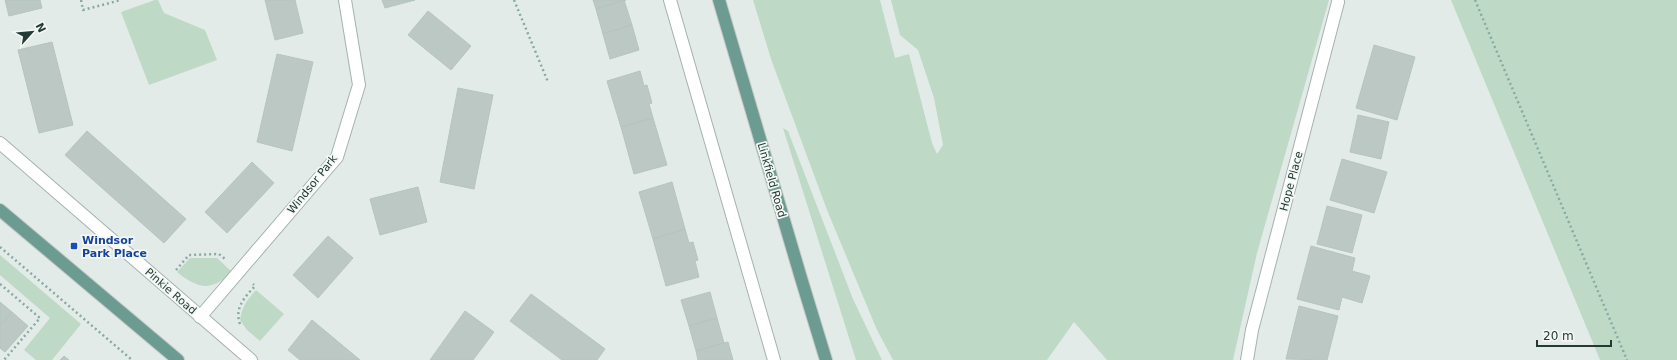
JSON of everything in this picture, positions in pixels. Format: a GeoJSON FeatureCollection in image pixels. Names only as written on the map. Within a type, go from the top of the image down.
{"type":"FeatureCollection","features":[{"type":"Feature","properties":{"kind":"main road","name":"Linkfield Road"},"geometry":{"type":"LineString","coordinates":[[719,0],[826,360]]}},
{"type":"Feature","properties":{"kind":"main road"},"geometry":{"type":"LineString","coordinates":[[0,210],[178,360]]}},
{"type":"Feature","properties":{"kind":"street","name":"Windsor Park"},"geometry":{"type":"LineString","coordinates":[[200,316],[337,157],[359,85],[345,0]]}},
{"type":"Feature","properties":{"kind":"street"},"geometry":{"type":"LineString","coordinates":[[670,0],[774,360]]}},
{"type":"Feature","properties":{"kind":"street","name":"Hope Place"},"geometry":{"type":"LineString","coordinates":[[1247,360],[1252,330],[1338,2]]}},
{"type":"Feature","properties":{"kind":"street","name":"Pinkie Road"},"geometry":{"type":"LineString","coordinates":[[0,143],[251,360]]}},
{"type":"Feature","properties":{"kind":"path"},"geometry":{"type":"LineString","coordinates":[[81,0],[83,10],[121,0]]}},
{"type":"Feature","properties":{"kind":"path"},"geometry":{"type":"LineString","coordinates":[[514,0],[548,82]]}},
{"type":"Feature","properties":{"kind":"path"},"geometry":{"type":"LineString","coordinates":[[1475,0],[1627,360]]}},
{"type":"Feature","properties":{"kind":"path"},"geometry":{"type":"LineString","coordinates":[[0,247],[132,360]]}},
{"type":"Feature","properties":{"kind":"path"},"geometry":{"type":"LineString","coordinates":[[176,270],[189,254],[220,254],[255,286],[242,300],[239,308],[238,319],[240,325]]}},
{"type":"Feature","properties":{"kind":"path"},"geometry":{"type":"LineString","coordinates":[[0,284],[40,318],[4,360]]}},
{"type":"Feature","properties":{"kind":"green space"},"geometry":{"type":"Polygon","coordinates":[[[158,0],[164,13],[205,30],[217,60],[149,85],[121,12],[158,0]]]}},
{"type":"Feature","properties":{"kind":"green space"},"geometry":{"type":"Polygon","coordinates":[[[753,0],[880,0],[895,58],[909,54],[932,143],[937,154],[943,145],[934,98],[918,50],[900,35],[891,0],[1329,0],[1257,253],[1233,360],[1107,360],[1074,322],[1047,360],[893,360],[877,330],[827,210],[771,59],[753,0]]]}},
{"type":"Feature","properties":{"kind":"green space"},"geometry":{"type":"Polygon","coordinates":[[[1451,0],[1677,0],[1677,360],[1600,360],[1451,0]]]}},
{"type":"Feature","properties":{"kind":"green space"},"geometry":{"type":"Polygon","coordinates":[[[783,128],[788,131],[853,299],[882,360],[856,360],[783,128]]]}},
{"type":"Feature","properties":{"kind":"green space"},"geometry":{"type":"Polygon","coordinates":[[[0,255],[81,324],[52,360],[36,360],[24,350],[50,318],[0,275],[0,255]]]}},
{"type":"Feature","properties":{"kind":"green space"},"geometry":{"type":"Polygon","coordinates":[[[190,258],[217,258],[232,272],[218,283],[204,286],[198,285],[177,272],[190,258]]]}},
{"type":"Feature","properties":{"kind":"green space"},"geometry":{"type":"Polygon","coordinates":[[[256,290],[284,314],[260,341],[247,330],[240,320],[245,304],[256,290]]]}},
{"type":"Feature","properties":{"kind":"building"},"geometry":{"type":"Polygon","coordinates":[[[5,0],[40,0],[42,8],[9,16],[5,0]]]}},
{"type":"Feature","properties":{"kind":"building"},"geometry":{"type":"Polygon","coordinates":[[[265,0],[295,0],[303,33],[275,40],[265,0]]]}},
{"type":"Feature","properties":{"kind":"building"},"geometry":{"type":"Polygon","coordinates":[[[382,0],[415,0],[385,8],[382,0]]]}},
{"type":"Feature","properties":{"kind":"building"},"geometry":{"type":"Polygon","coordinates":[[[593,0],[626,0],[596,9],[593,0]]]}},
{"type":"Feature","properties":{"kind":"building"},"geometry":{"type":"Polygon","coordinates":[[[624,0],[632,25],[603,34],[596,9],[624,0]]]}},
{"type":"Feature","properties":{"kind":"building"},"geometry":{"type":"Polygon","coordinates":[[[428,11],[471,46],[451,70],[408,35],[428,11]]]}},
{"type":"Feature","properties":{"kind":"building"},"geometry":{"type":"Polygon","coordinates":[[[632,25],[639,50],[610,59],[603,34],[632,25]]]}},
{"type":"Feature","properties":{"kind":"building"},"geometry":{"type":"Polygon","coordinates":[[[52,42],[73,125],[39,133],[18,50],[52,42]]]}},
{"type":"Feature","properties":{"kind":"building"},"geometry":{"type":"Polygon","coordinates":[[[1374,45],[1415,57],[1397,120],[1356,108],[1374,45]]]}},
{"type":"Feature","properties":{"kind":"building"},"geometry":{"type":"Polygon","coordinates":[[[277,54],[313,62],[292,151],[257,142],[277,54]]]}},
{"type":"Feature","properties":{"kind":"building"},"geometry":{"type":"Polygon","coordinates":[[[640,71],[644,86],[647,85],[652,103],[649,104],[653,118],[621,127],[607,81],[640,71]]]}},
{"type":"Feature","properties":{"kind":"building"},"geometry":{"type":"Polygon","coordinates":[[[458,88],[493,95],[474,189],[440,182],[458,88]]]}},
{"type":"Feature","properties":{"kind":"building"},"geometry":{"type":"Polygon","coordinates":[[[1358,115],[1389,122],[1381,159],[1350,152],[1358,115]]]}},
{"type":"Feature","properties":{"kind":"building"},"geometry":{"type":"Polygon","coordinates":[[[653,118],[667,165],[634,174],[621,127],[653,118]]]}},
{"type":"Feature","properties":{"kind":"building"},"geometry":{"type":"Polygon","coordinates":[[[87,131],[186,219],[164,243],[65,155],[87,131]]]}},
{"type":"Feature","properties":{"kind":"building"},"geometry":{"type":"Polygon","coordinates":[[[1342,159],[1387,172],[1374,213],[1330,200],[1342,159]]]}},
{"type":"Feature","properties":{"kind":"building"},"geometry":{"type":"Polygon","coordinates":[[[252,162],[274,183],[227,233],[205,212],[252,162]]]}},
{"type":"Feature","properties":{"kind":"building"},"geometry":{"type":"Polygon","coordinates":[[[672,182],[685,229],[653,239],[639,192],[672,182]]]}},
{"type":"Feature","properties":{"kind":"building"},"geometry":{"type":"Polygon","coordinates":[[[418,187],[427,222],[380,235],[370,199],[418,187]]]}},
{"type":"Feature","properties":{"kind":"building"},"geometry":{"type":"Polygon","coordinates":[[[1327,206],[1362,215],[1352,253],[1317,244],[1327,206]]]}},
{"type":"Feature","properties":{"kind":"building"},"geometry":{"type":"Polygon","coordinates":[[[685,229],[689,243],[693,242],[698,260],[695,261],[699,277],[666,286],[653,239],[685,229]]]}},
{"type":"Feature","properties":{"kind":"building"},"geometry":{"type":"Polygon","coordinates":[[[328,236],[353,258],[318,298],[293,275],[328,236]]]}},
{"type":"Feature","properties":{"kind":"building"},"geometry":{"type":"Polygon","coordinates":[[[1311,246],[1355,258],[1352,271],[1370,276],[1362,303],[1342,297],[1339,310],[1297,299],[1311,246]]]}},
{"type":"Feature","properties":{"kind":"building"},"geometry":{"type":"Polygon","coordinates":[[[710,292],[717,318],[689,326],[681,300],[710,292]]]}},
{"type":"Feature","properties":{"kind":"building"},"geometry":{"type":"Polygon","coordinates":[[[531,294],[605,349],[597,360],[562,360],[510,321],[531,294]]]}},
{"type":"Feature","properties":{"kind":"building"},"geometry":{"type":"Polygon","coordinates":[[[0,302],[12,312],[0,326],[0,302]]]}},
{"type":"Feature","properties":{"kind":"building"},"geometry":{"type":"Polygon","coordinates":[[[1299,306],[1338,316],[1327,360],[1286,359],[1299,306]]]}},
{"type":"Feature","properties":{"kind":"building"},"geometry":{"type":"Polygon","coordinates":[[[465,311],[494,332],[473,360],[430,360],[465,311]]]}},
{"type":"Feature","properties":{"kind":"building"},"geometry":{"type":"Polygon","coordinates":[[[12,312],[28,326],[5,352],[0,348],[0,326],[12,312]]]}},
{"type":"Feature","properties":{"kind":"building"},"geometry":{"type":"Polygon","coordinates":[[[717,318],[724,343],[696,351],[689,326],[717,318]]]}},
{"type":"Feature","properties":{"kind":"building"},"geometry":{"type":"Polygon","coordinates":[[[312,320],[360,360],[300,360],[288,350],[312,320]]]}},
{"type":"Feature","properties":{"kind":"building"},"geometry":{"type":"Polygon","coordinates":[[[728,342],[733,360],[698,360],[696,351],[728,342]]]}},
{"type":"Feature","properties":{"kind":"building"},"geometry":{"type":"Polygon","coordinates":[[[64,356],[69,360],[60,360],[64,356]]]}},
{"type":"Feature","properties":{"kind":"place","name":"Windsor Park Place"},"geometry":{"type":"Point","coordinates":[74,246]}}]}
